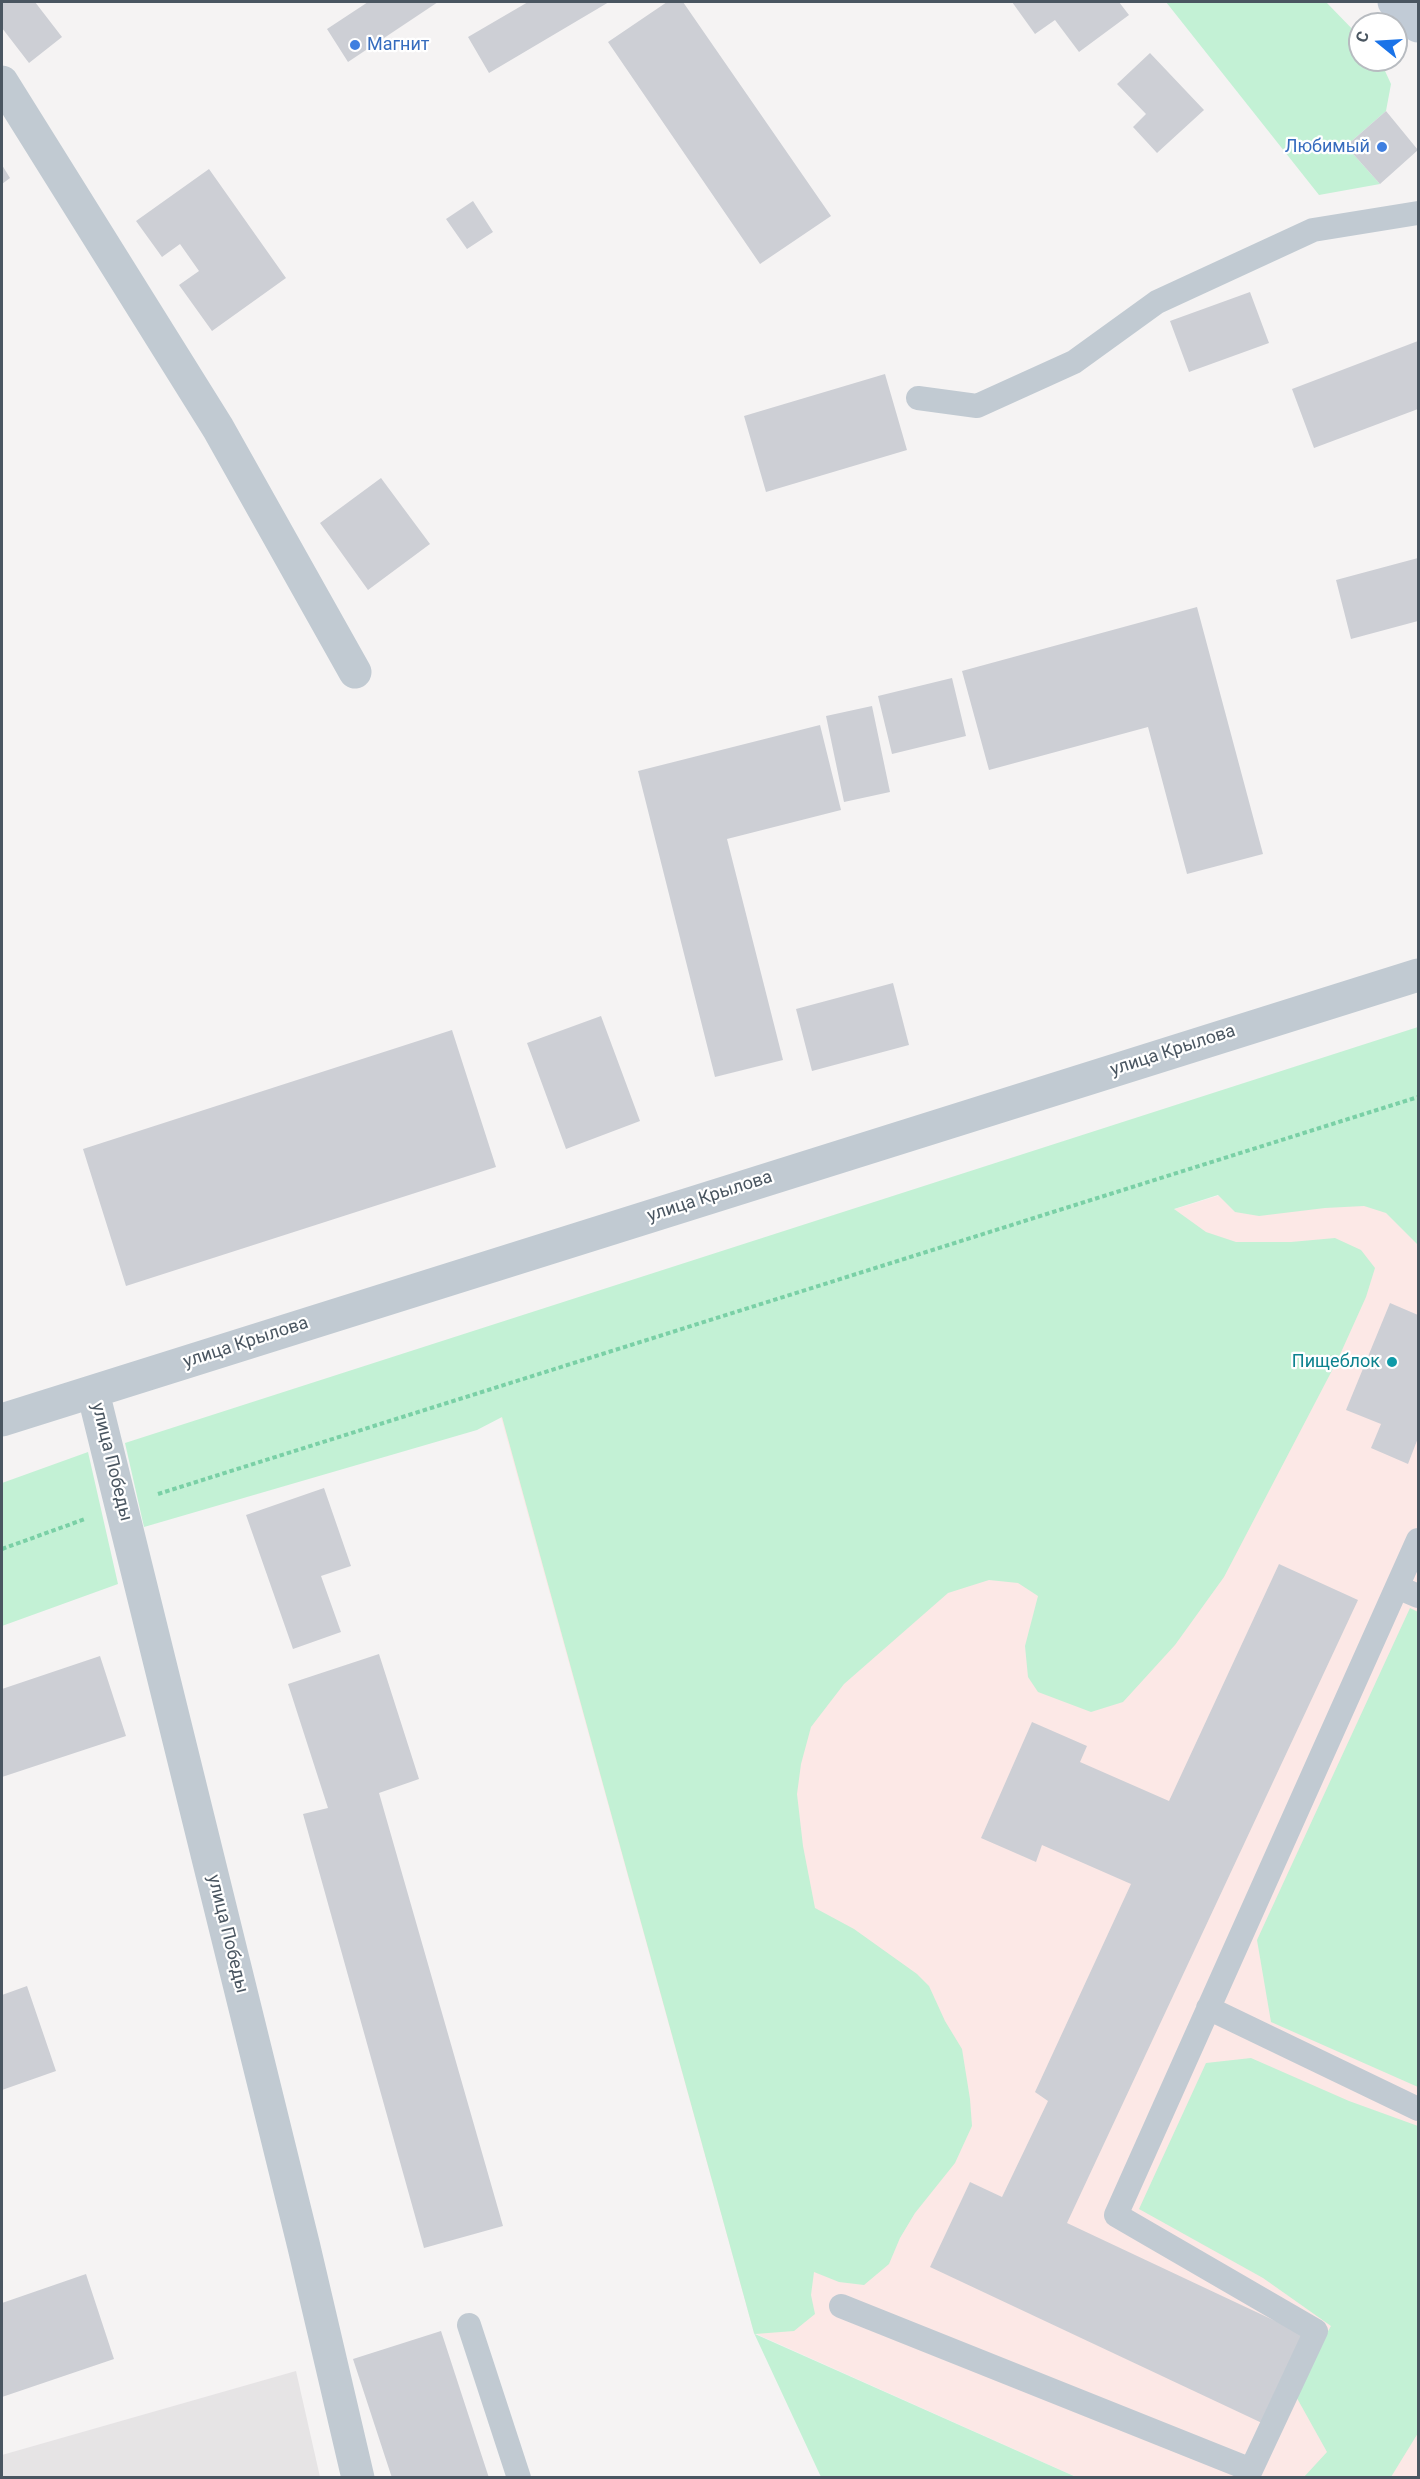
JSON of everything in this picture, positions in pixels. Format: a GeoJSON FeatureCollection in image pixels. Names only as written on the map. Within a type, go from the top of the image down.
{"type":"FeatureCollection","features":[{"type":"Feature","properties":{"kind":"main road"},"geometry":{"type":"LineString","coordinates":[[1395,2],[1419,26]]}},
{"type":"Feature","properties":{"kind":"street"},"geometry":{"type":"LineString","coordinates":[[2,82],[218,428],[355,672]]}},
{"type":"Feature","properties":{"kind":"street","name":"улица Крылова"},"geometry":{"type":"LineString","coordinates":[[2,1420],[1419,975]]}},
{"type":"Feature","properties":{"kind":"street","name":"улица Победы"},"geometry":{"type":"LineString","coordinates":[[93,1392],[301,2235],[358,2478]]}},
{"type":"Feature","properties":{"kind":"lane"},"geometry":{"type":"LineString","coordinates":[[918,398],[977,406],[1074,362],[1157,302],[1313,230],[1419,213]]}},
{"type":"Feature","properties":{"kind":"lane"},"geometry":{"type":"LineString","coordinates":[[841,2306],[1251,2470],[1317,2331],[1116,2215],[1209,2008],[1408,1591],[1419,1540]]}},
{"type":"Feature","properties":{"kind":"lane"},"geometry":{"type":"LineString","coordinates":[[1209,2008],[1419,2109]]}},
{"type":"Feature","properties":{"kind":"lane"},"geometry":{"type":"LineString","coordinates":[[469,2325],[519,2478]]}},
{"type":"Feature","properties":{"kind":"path"},"geometry":{"type":"LineString","coordinates":[[2,1549],[122,1506],[1419,1098]]}},
{"type":"Feature","properties":{"kind":"shaded area"},"geometry":{"type":"Polygon","coordinates":[[[1418,1134],[1418,2477],[1076,2477],[754,2333],[501,1417],[1418,1134]]]}},
{"type":"Feature","properties":{"kind":"shaded area"},"geometry":{"type":"Polygon","coordinates":[[[296,2371],[320,2477],[2,2477],[2,2455],[296,2371]]]}},
{"type":"Feature","properties":{"kind":"green space"},"geometry":{"type":"Polygon","coordinates":[[[1166,2],[1326,2],[1348,25],[1348,72],[1386,72],[1391,84],[1386,111],[1346,146],[1380,184],[1319,195],[1166,2]]]}},
{"type":"Feature","properties":{"kind":"green space"},"geometry":{"type":"Polygon","coordinates":[[[1418,1027],[1418,1245],[1386,1213],[1364,1206],[1259,1216],[1235,1212],[1218,1195],[1174,1209],[1206,1232],[1236,1242],[1291,1242],[1335,1238],[1361,1250],[1375,1268],[1366,1297],[1338,1359],[1224,1577],[1175,1645],[1123,1702],[1091,1712],[1038,1692],[1028,1677],[1025,1646],[1038,1596],[1018,1583],[989,1580],[948,1593],[844,1684],[811,1727],[801,1764],[797,1794],[803,1846],[815,1908],[854,1929],[917,1974],[929,1986],[945,2021],[962,2049],[972,2126],[955,2163],[915,2213],[900,2238],[889,2264],[864,2285],[839,2282],[814,2272],[811,2295],[815,2314],[794,2331],[755,2334],[1076,2477],[821,2477],[754,2333],[502,1417],[477,1430],[144,1527],[125,1443],[1418,1027]]]}},
{"type":"Feature","properties":{"kind":"green space"},"geometry":{"type":"Polygon","coordinates":[[[88,1452],[118,1584],[2,1626],[2,1483],[88,1452]]]}},
{"type":"Feature","properties":{"kind":"green space"},"geometry":{"type":"Polygon","coordinates":[[[1410,1608],[1418,1612],[1418,2087],[1271,2022],[1257,1940],[1410,1608]]]}},
{"type":"Feature","properties":{"kind":"green space"},"geometry":{"type":"Polygon","coordinates":[[[1251,2058],[1349,2101],[1418,2126],[1418,2433],[1391,2477],[1304,2477],[1327,2452],[1293,2391],[1331,2326],[1263,2278],[1139,2209],[1206,2063],[1251,2058]]]}},
{"type":"Feature","properties":{"kind":"building"},"geometry":{"type":"Polygon","coordinates":[[[2,2],[35,2],[62,37],[29,63],[2,28],[2,2]]]}},
{"type":"Feature","properties":{"kind":"building","name":"Магнит"},"geometry":{"type":"Polygon","coordinates":[[[368,2],[438,2],[348,62],[327,29],[368,2]]]}},
{"type":"Feature","properties":{"kind":"building"},"geometry":{"type":"Polygon","coordinates":[[[528,2],[609,2],[489,73],[468,37],[528,2]]]}},
{"type":"Feature","properties":{"kind":"building"},"geometry":{"type":"Polygon","coordinates":[[[667,2],[683,2],[831,216],[760,264],[608,42],[667,2]]]}},
{"type":"Feature","properties":{"kind":"building"},"geometry":{"type":"Polygon","coordinates":[[[1012,2],[1119,2],[1129,15],[1079,52],[1055,20],[1035,34],[1012,2]]]}},
{"type":"Feature","properties":{"kind":"building"},"geometry":{"type":"Polygon","coordinates":[[[1150,53],[1204,110],[1157,153],[1133,127],[1146,114],[1117,84],[1150,53]]]}},
{"type":"Feature","properties":{"kind":"building","name":"Любимый"},"geometry":{"type":"Polygon","coordinates":[[[1386,111],[1418,150],[1380,184],[1346,146],[1386,111]]]}},
{"type":"Feature","properties":{"kind":"building"},"geometry":{"type":"Polygon","coordinates":[[[2,165],[10,178],[2,184],[2,165]]]}},
{"type":"Feature","properties":{"kind":"building"},"geometry":{"type":"Polygon","coordinates":[[[209,169],[286,278],[212,331],[179,285],[199,271],[180,244],[162,257],[136,221],[209,169]]]}},
{"type":"Feature","properties":{"kind":"building"},"geometry":{"type":"Polygon","coordinates":[[[473,201],[493,232],[467,249],[446,219],[473,201]]]}},
{"type":"Feature","properties":{"kind":"building"},"geometry":{"type":"Polygon","coordinates":[[[1250,292],[1269,343],[1189,372],[1170,321],[1250,292]]]}},
{"type":"Feature","properties":{"kind":"building"},"geometry":{"type":"Polygon","coordinates":[[[1418,341],[1418,409],[1314,448],[1292,389],[1418,341]]]}},
{"type":"Feature","properties":{"kind":"building"},"geometry":{"type":"Polygon","coordinates":[[[885,374],[907,450],[766,492],[744,416],[885,374]]]}},
{"type":"Feature","properties":{"kind":"building"},"geometry":{"type":"Polygon","coordinates":[[[381,478],[430,544],[368,590],[320,523],[381,478]]]}},
{"type":"Feature","properties":{"kind":"building"},"geometry":{"type":"Polygon","coordinates":[[[1418,558],[1418,621],[1351,639],[1336,580],[1418,558]]]}},
{"type":"Feature","properties":{"kind":"building"},"geometry":{"type":"Polygon","coordinates":[[[1197,607],[1263,854],[1187,874],[1148,727],[989,770],[962,671],[1197,607]]]}},
{"type":"Feature","properties":{"kind":"building"},"geometry":{"type":"Polygon","coordinates":[[[952,678],[966,736],[892,754],[878,696],[952,678]]]}},
{"type":"Feature","properties":{"kind":"building"},"geometry":{"type":"Polygon","coordinates":[[[872,706],[890,792],[844,802],[826,716],[872,706]]]}},
{"type":"Feature","properties":{"kind":"building"},"geometry":{"type":"Polygon","coordinates":[[[820,725],[841,810],[727,839],[783,1060],[715,1077],[638,771],[820,725]]]}},
{"type":"Feature","properties":{"kind":"building"},"geometry":{"type":"Polygon","coordinates":[[[893,983],[909,1045],[812,1071],[796,1009],[893,983]]]}},
{"type":"Feature","properties":{"kind":"building"},"geometry":{"type":"Polygon","coordinates":[[[601,1016],[640,1121],[566,1149],[527,1043],[601,1016]]]}},
{"type":"Feature","properties":{"kind":"building"},"geometry":{"type":"Polygon","coordinates":[[[452,1030],[496,1167],[126,1286],[83,1149],[452,1030]]]}},
{"type":"Feature","properties":{"kind":"building","name":"Пищеблок"},"geometry":{"type":"Polygon","coordinates":[[[1390,1303],[1418,1315],[1418,1438],[1408,1464],[1371,1448],[1381,1424],[1346,1410],[1390,1303]]]}},
{"type":"Feature","properties":{"kind":"building"},"geometry":{"type":"Polygon","coordinates":[[[324,1488],[351,1566],[321,1576],[341,1632],[293,1649],[246,1515],[324,1488]]]}},
{"type":"Feature","properties":{"kind":"building"},"geometry":{"type":"Polygon","coordinates":[[[1279,1564],[1358,1600],[1067,2223],[1303,2334],[1262,2423],[930,2267],[970,2182],[1002,2197],[1048,2101],[1035,2092],[1131,1884],[1042,1845],[1036,1862],[981,1838],[1032,1722],[1087,1746],[1080,1762],[1169,1801],[1279,1564]]]}},
{"type":"Feature","properties":{"kind":"building"},"geometry":{"type":"Polygon","coordinates":[[[379,1654],[419,1779],[379,1793],[503,2226],[424,2248],[303,1814],[328,1808],[288,1684],[379,1654]]]}},
{"type":"Feature","properties":{"kind":"building"},"geometry":{"type":"Polygon","coordinates":[[[100,1656],[126,1736],[2,1777],[2,1689],[100,1656]]]}},
{"type":"Feature","properties":{"kind":"building"},"geometry":{"type":"Polygon","coordinates":[[[27,1986],[56,2071],[2,2090],[2,1995],[27,1986]]]}},
{"type":"Feature","properties":{"kind":"building"},"geometry":{"type":"Polygon","coordinates":[[[86,2274],[114,2359],[2,2397],[2,2303],[86,2274]]]}},
{"type":"Feature","properties":{"kind":"building"},"geometry":{"type":"Polygon","coordinates":[[[441,2331],[489,2478],[392,2478],[353,2359],[441,2331]]]}},
{"type":"Feature","properties":{"kind":"place","name":"Магнит"},"geometry":{"type":"Point","coordinates":[355,45]}},
{"type":"Feature","properties":{"kind":"place","name":"Любимый"},"geometry":{"type":"Point","coordinates":[1382,147]}},
{"type":"Feature","properties":{"kind":"place","name":"Пищеблок"},"geometry":{"type":"Point","coordinates":[1392,1362]}}]}
